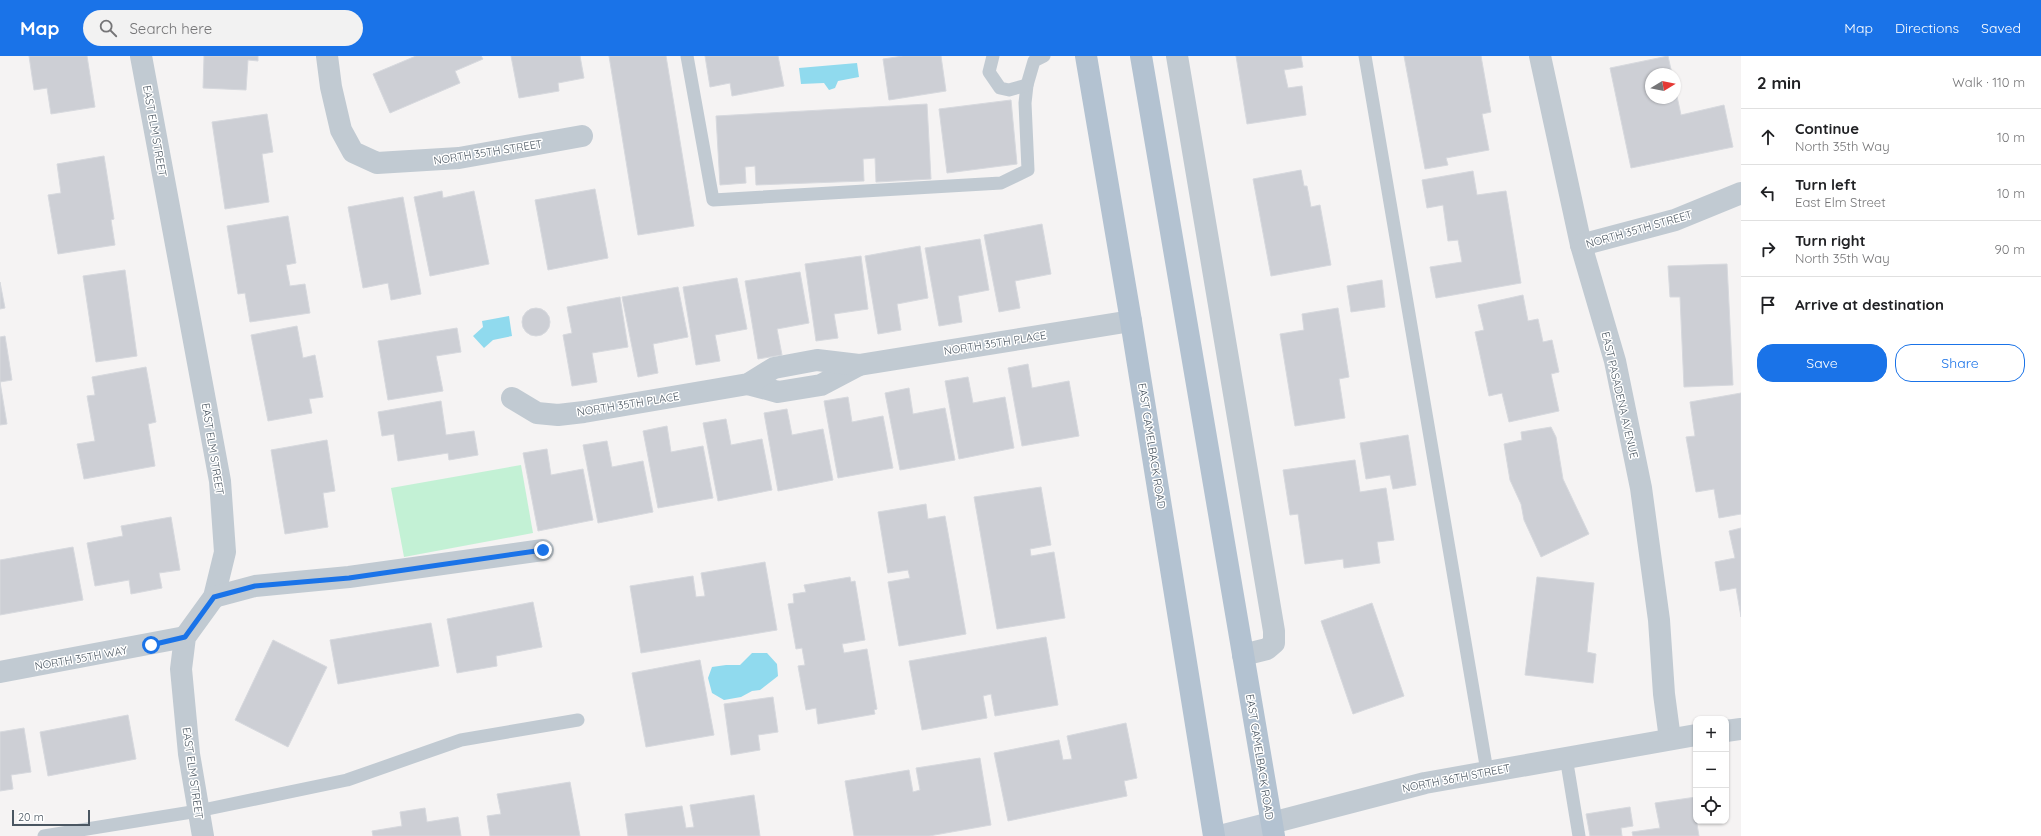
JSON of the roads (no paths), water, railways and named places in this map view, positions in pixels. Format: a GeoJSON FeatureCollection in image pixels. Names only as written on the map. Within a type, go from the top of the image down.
{"type":"FeatureCollection","features":[{"type":"Feature","properties":{"kind":"main road","name":"EAST CAMELBACK ROAD"},"geometry":{"type":"LineString","coordinates":[[1086,56],[1131,321],[1214,836]]}},
{"type":"Feature","properties":{"kind":"main road","name":"EAST CAMELBACK ROAD"},"geometry":{"type":"LineString","coordinates":[[1141,56],[1244,655],[1272,829]]}},
{"type":"Feature","properties":{"kind":"main road","name":"NORTH 36TH STREET"},"geometry":{"type":"LineString","coordinates":[[1220,836],[1272,829]]}},
{"type":"Feature","properties":{"kind":"street","name":"EAST ELM STREET"},"geometry":{"type":"LineString","coordinates":[[141,56],[220,481],[225,552],[214,597],[185,637],[181,675],[189,754],[202,836]]}},
{"type":"Feature","properties":{"kind":"street","name":"NORTH 35TH STREET"},"geometry":{"type":"LineString","coordinates":[[327,56],[331,87],[341,130],[353,152],[378,163],[459,158],[582,136]]}},
{"type":"Feature","properties":{"kind":"street"},"geometry":{"type":"LineString","coordinates":[[1177,56],[1274,631],[1274,643],[1267,649],[1244,655]]}},
{"type":"Feature","properties":{"kind":"street","name":"EAST PASADENA AVENUE"},"geometry":{"type":"LineString","coordinates":[[1540,56],[1581,245],[1615,361],[1641,488],[1659,620],[1664,694],[1670,739]]}},
{"type":"Feature","properties":{"kind":"street","name":"NORTH 35TH STREET"},"geometry":{"type":"LineString","coordinates":[[1581,245],[1675,220],[1741,193]]}},
{"type":"Feature","properties":{"kind":"street","name":"NORTH 35TH PLACE"},"geometry":{"type":"LineString","coordinates":[[512,398],[537,413],[558,415],[748,384],[778,392],[821,385],[859,365],[1131,321]]}},
{"type":"Feature","properties":{"kind":"street"},"geometry":{"type":"LineString","coordinates":[[214,597],[255,586],[349,578],[543,550]]}},
{"type":"Feature","properties":{"kind":"street","name":"NORTH 35TH WAY"},"geometry":{"type":"LineString","coordinates":[[0,672],[185,637]]}},
{"type":"Feature","properties":{"kind":"street"},"geometry":{"type":"LineString","coordinates":[[1729,731],[1741,729]]}},
{"type":"Feature","properties":{"kind":"street","name":"NORTH 36TH STREET"},"geometry":{"type":"LineString","coordinates":[[1272,829],[1425,783],[1693,735]]}},
{"type":"Feature","properties":{"kind":"lane"},"geometry":{"type":"LineString","coordinates":[[687,56],[713,200],[1001,183],[1028,170],[1025,103],[1027,85],[1036,58]]}},
{"type":"Feature","properties":{"kind":"lane"},"geometry":{"type":"LineString","coordinates":[[994,56],[989,72],[1000,88],[1009,90],[1027,85]]}},
{"type":"Feature","properties":{"kind":"lane"},"geometry":{"type":"LineString","coordinates":[[1365,56],[1487,771]]}},
{"type":"Feature","properties":{"kind":"lane"},"geometry":{"type":"LineString","coordinates":[[44,836],[198,810],[347,780],[461,740],[578,720]]}},
{"type":"Feature","properties":{"kind":"lane"},"geometry":{"type":"LineString","coordinates":[[1566,757],[1579,836]]}},
{"type":"Feature","properties":{"kind":"water"},"geometry":{"type":"Polygon","coordinates":[[[857,63],[859,77],[838,81],[835,88],[829,90],[824,83],[801,84],[799,68],[857,63]]]}},
{"type":"Feature","properties":{"kind":"water"},"geometry":{"type":"Polygon","coordinates":[[[509,316],[512,336],[493,340],[484,348],[473,336],[483,327],[482,321],[509,316]]]}},
{"type":"Feature","properties":{"kind":"water"},"geometry":{"type":"Polygon","coordinates":[[[752,653],[767,653],[777,664],[778,676],[760,690],[752,691],[741,697],[724,700],[712,693],[708,678],[712,667],[740,665],[752,653]]]}}]}
